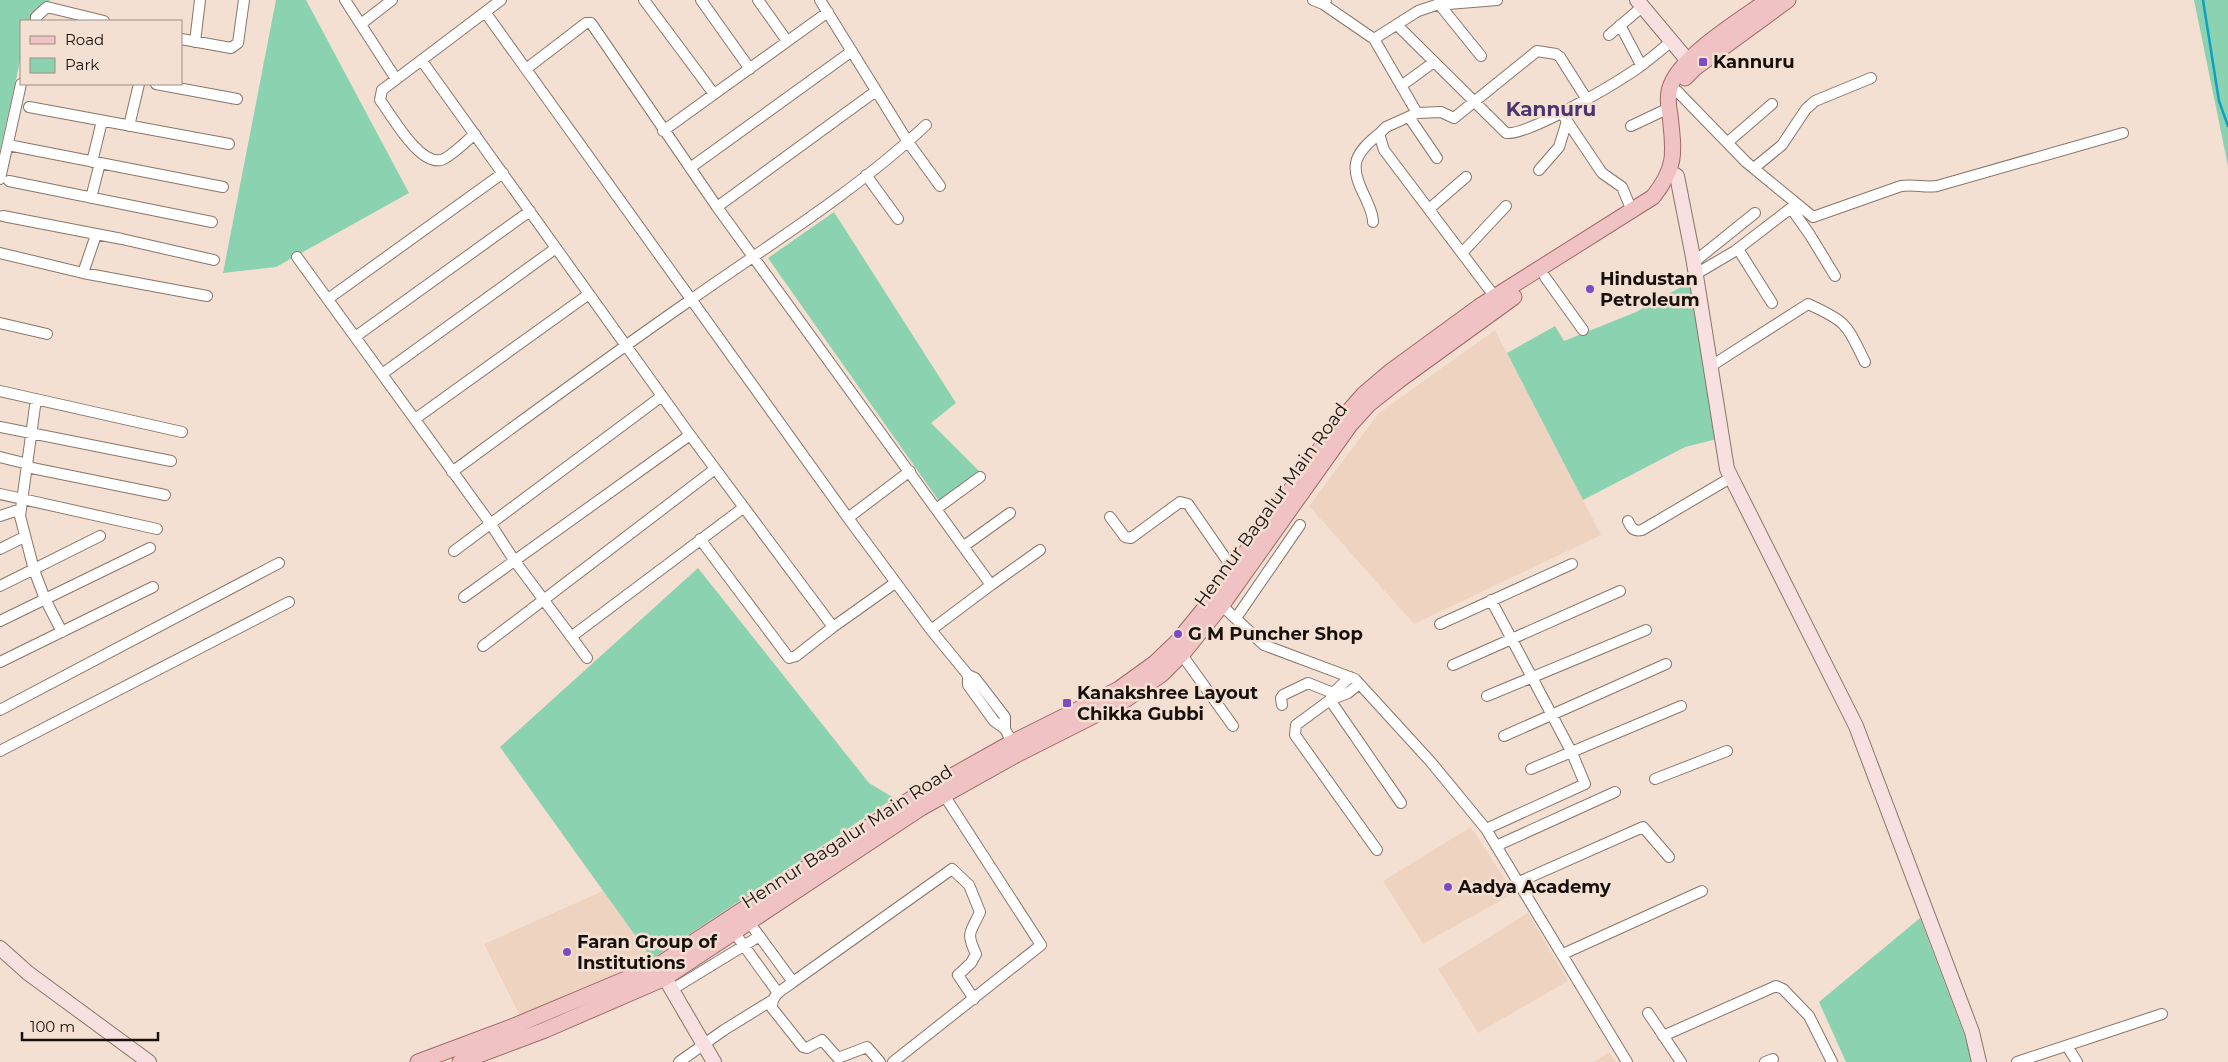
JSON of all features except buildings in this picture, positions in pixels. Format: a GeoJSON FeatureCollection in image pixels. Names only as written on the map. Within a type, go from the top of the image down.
{"type":"FeatureCollection","features":[{"type":"Feature","properties":{"kind":"main road","name":"Hennur Bagalur Main Road"},"geometry":{"type":"LineString","coordinates":[[665,978],[921,808],[1015,748],[1119,689],[1156,663],[1217,602],[1233,569],[1341,420],[1364,394],[1391,371],[1565,259],[1656,204],[1667,192],[1673,174],[1680,145],[1676,108],[1677,91],[1691,64],[1768,0]]}},
{"type":"Feature","properties":{"kind":"main road","name":"Hennur Bagalur Main Road"},"geometry":{"type":"LineString","coordinates":[[665,978],[911,799],[1015,748],[1125,700],[1162,674],[1182,655],[1217,602],[1350,426],[1369,404],[1499,301],[1545,277],[1565,259],[1653,197],[1673,174],[1673,141],[1669,108],[1670,86],[1676,73],[1788,0]]}},
{"type":"Feature","properties":{"kind":"main road"},"geometry":{"type":"LineString","coordinates":[[418,1062],[522,1023],[665,978]]}},
{"type":"Feature","properties":{"kind":"main road"},"geometry":{"type":"LineString","coordinates":[[460,1062],[546,1030],[665,978]]}},
{"type":"Feature","properties":{"kind":"street"},"geometry":{"type":"LineString","coordinates":[[51,9],[60,0]]}},
{"type":"Feature","properties":{"kind":"street"},"geometry":{"type":"LineString","coordinates":[[195,42],[200,0]]}},
{"type":"Feature","properties":{"kind":"street"},"geometry":{"type":"LineString","coordinates":[[182,39],[224,49],[231,48],[238,43],[244,0]]}},
{"type":"Feature","properties":{"kind":"street"},"geometry":{"type":"LineString","coordinates":[[345,0],[396,79]]}},
{"type":"Feature","properties":{"kind":"street"},"geometry":{"type":"LineString","coordinates":[[361,24],[392,0]]}},
{"type":"Feature","properties":{"kind":"street"},"geometry":{"type":"LineString","coordinates":[[475,134],[443,160],[432,160],[419,153],[380,100],[382,90],[501,0]]}},
{"type":"Feature","properties":{"kind":"street"},"geometry":{"type":"LineString","coordinates":[[644,0],[714,94]]}},
{"type":"Feature","properties":{"kind":"street"},"geometry":{"type":"LineString","coordinates":[[702,0],[750,69]]}},
{"type":"Feature","properties":{"kind":"street"},"geometry":{"type":"LineString","coordinates":[[758,0],[787,41]]}},
{"type":"Feature","properties":{"kind":"street"},"geometry":{"type":"LineString","coordinates":[[820,0],[908,142],[940,186]]}},
{"type":"Feature","properties":{"kind":"street"},"geometry":{"type":"LineString","coordinates":[[1313,0],[1324,2],[1374,39],[1401,86],[1413,115],[1436,158]]}},
{"type":"Feature","properties":{"kind":"street"},"geometry":{"type":"LineString","coordinates":[[1374,39],[1418,11],[1439,4],[1497,0]]}},
{"type":"Feature","properties":{"kind":"street"},"geometry":{"type":"LineString","coordinates":[[1609,35],[1639,3],[1691,64]]}},
{"type":"Feature","properties":{"kind":"street"},"geometry":{"type":"LineString","coordinates":[[1439,4],[1481,56]]}},
{"type":"Feature","properties":{"kind":"street"},"geometry":{"type":"LineString","coordinates":[[36,20],[36,17],[47,7],[100,20]]}},
{"type":"Feature","properties":{"kind":"street"},"geometry":{"type":"LineString","coordinates":[[485,12],[895,583],[968,675],[968,684],[994,720],[1005,729],[1015,748]]}},
{"type":"Feature","properties":{"kind":"street"},"geometry":{"type":"LineString","coordinates":[[664,131],[828,12]]}},
{"type":"Feature","properties":{"kind":"street"},"geometry":{"type":"LineString","coordinates":[[526,69],[586,23],[590,23],[717,207],[910,470],[991,585]]}},
{"type":"Feature","properties":{"kind":"street"},"geometry":{"type":"LineString","coordinates":[[1397,25],[1473,102],[1506,132],[1512,134],[1564,117],[1586,98],[1641,65],[1672,41]]}},
{"type":"Feature","properties":{"kind":"street"},"geometry":{"type":"LineString","coordinates":[[1620,25],[1641,65]]}},
{"type":"Feature","properties":{"kind":"street"},"geometry":{"type":"LineString","coordinates":[[690,168],[852,51]]}},
{"type":"Feature","properties":{"kind":"street"},"geometry":{"type":"LineString","coordinates":[[1373,222],[1373,215],[1357,181],[1354,170],[1357,158],[1366,144],[1386,127],[1413,115],[1440,112],[1454,118],[1537,51],[1556,54],[1586,98]]}},
{"type":"Feature","properties":{"kind":"street"},"geometry":{"type":"LineString","coordinates":[[422,61],[743,508],[833,627]]}},
{"type":"Feature","properties":{"kind":"street"},"geometry":{"type":"LineString","coordinates":[[1401,86],[1434,62]]}},
{"type":"Feature","properties":{"kind":"street"},"geometry":{"type":"LineString","coordinates":[[1754,168],[1782,145],[1806,109],[1815,101],[1871,78]]}},
{"type":"Feature","properties":{"kind":"street"},"geometry":{"type":"LineString","coordinates":[[22,85],[8,145],[5,180],[212,222]]}},
{"type":"Feature","properties":{"kind":"street"},"geometry":{"type":"LineString","coordinates":[[129,126],[139,85]]}},
{"type":"Feature","properties":{"kind":"street"},"geometry":{"type":"LineString","coordinates":[[161,85],[237,99]]}},
{"type":"Feature","properties":{"kind":"street"},"geometry":{"type":"LineString","coordinates":[[717,207],[876,91]]}},
{"type":"Feature","properties":{"kind":"street"},"geometry":{"type":"LineString","coordinates":[[1677,91],[1754,168],[1813,217],[1901,186],[1916,184],[1928,187],[1937,186],[2123,134]]}},
{"type":"Feature","properties":{"kind":"street"},"geometry":{"type":"LineString","coordinates":[[1728,142],[1772,104]]}},
{"type":"Feature","properties":{"kind":"street"},"geometry":{"type":"LineString","coordinates":[[29,107],[229,144]]}},
{"type":"Feature","properties":{"kind":"street"},"geometry":{"type":"LineString","coordinates":[[1631,126],[1669,108]]}},
{"type":"Feature","properties":{"kind":"street"},"geometry":{"type":"LineString","coordinates":[[1539,170],[1559,147],[1564,117]]}},
{"type":"Feature","properties":{"kind":"street"},"geometry":{"type":"LineString","coordinates":[[1564,117],[1602,173],[1622,188],[1632,211]]}},
{"type":"Feature","properties":{"kind":"street"},"geometry":{"type":"LineString","coordinates":[[91,198],[102,121]]}},
{"type":"Feature","properties":{"kind":"street"},"geometry":{"type":"LineString","coordinates":[[452,472],[692,298],[754,257],[866,175],[908,142],[926,125]]}},
{"type":"Feature","properties":{"kind":"street"},"geometry":{"type":"LineString","coordinates":[[1379,134],[1384,150],[1499,301]]}},
{"type":"Feature","properties":{"kind":"street"},"geometry":{"type":"LineString","coordinates":[[8,145],[223,187]]}},
{"type":"Feature","properties":{"kind":"street"},"geometry":{"type":"LineString","coordinates":[[328,299],[503,173]]}},
{"type":"Feature","properties":{"kind":"street"},"geometry":{"type":"LineString","coordinates":[[1673,174],[1695,268],[1728,468],[1856,726],[1972,1032],[1979,1062]]}},
{"type":"Feature","properties":{"kind":"street"},"geometry":{"type":"LineString","coordinates":[[866,175],[898,219]]}},
{"type":"Feature","properties":{"kind":"street"},"geometry":{"type":"LineString","coordinates":[[1429,209],[1466,177]]}},
{"type":"Feature","properties":{"kind":"street"},"geometry":{"type":"LineString","coordinates":[[1462,254],[1506,206]]}},
{"type":"Feature","properties":{"kind":"street"},"geometry":{"type":"LineString","coordinates":[[1695,268],[1738,249],[1791,208],[1810,234],[1835,276]]}},
{"type":"Feature","properties":{"kind":"street"},"geometry":{"type":"LineString","coordinates":[[355,337],[530,211]]}},
{"type":"Feature","properties":{"kind":"street"},"geometry":{"type":"LineString","coordinates":[[1695,268],[1755,213]]}},
{"type":"Feature","properties":{"kind":"street"},"geometry":{"type":"LineString","coordinates":[[3,216],[122,239],[214,260]]}},
{"type":"Feature","properties":{"kind":"street"},"geometry":{"type":"LineString","coordinates":[[82,273],[96,235]]}},
{"type":"Feature","properties":{"kind":"street"},"geometry":{"type":"LineString","coordinates":[[382,374],[556,248]]}},
{"type":"Feature","properties":{"kind":"street"},"geometry":{"type":"LineString","coordinates":[[1738,249],[1772,303]]}},
{"type":"Feature","properties":{"kind":"street"},"geometry":{"type":"LineString","coordinates":[[0,253],[82,273],[207,296]]}},
{"type":"Feature","properties":{"kind":"street"},"geometry":{"type":"LineString","coordinates":[[297,257],[415,419],[514,560],[587,658]]}},
{"type":"Feature","properties":{"kind":"street"},"geometry":{"type":"LineString","coordinates":[[1545,277],[1582,330]]}},
{"type":"Feature","properties":{"kind":"street"},"geometry":{"type":"LineString","coordinates":[[415,419],[588,294]]}},
{"type":"Feature","properties":{"kind":"street"},"geometry":{"type":"LineString","coordinates":[[1711,366],[1808,304],[1831,314],[1848,327],[1865,362]]}},
{"type":"Feature","properties":{"kind":"street"},"geometry":{"type":"LineString","coordinates":[[0,323],[47,334]]}},
{"type":"Feature","properties":{"kind":"street"},"geometry":{"type":"LineString","coordinates":[[0,391],[182,432]]}},
{"type":"Feature","properties":{"kind":"street"},"geometry":{"type":"LineString","coordinates":[[454,551],[662,396]]}},
{"type":"Feature","properties":{"kind":"street"},"geometry":{"type":"LineString","coordinates":[[36,399],[33,434],[20,516],[34,570],[45,599],[62,632]]}},
{"type":"Feature","properties":{"kind":"street"},"geometry":{"type":"LineString","coordinates":[[0,427],[171,461]]}},
{"type":"Feature","properties":{"kind":"street"},"geometry":{"type":"LineString","coordinates":[[464,596],[690,435]]}},
{"type":"Feature","properties":{"kind":"street"},"geometry":{"type":"LineString","coordinates":[[0,457],[27,466],[165,494]]}},
{"type":"Feature","properties":{"kind":"street"},"geometry":{"type":"LineString","coordinates":[[483,646],[715,469]]}},
{"type":"Feature","properties":{"kind":"street"},"geometry":{"type":"LineString","coordinates":[[848,518],[910,470]]}},
{"type":"Feature","properties":{"kind":"street"},"geometry":{"type":"LineString","coordinates":[[936,509],[980,477]]}},
{"type":"Feature","properties":{"kind":"street"},"geometry":{"type":"LineString","coordinates":[[1628,521],[1632,528],[1637,531],[1642,530],[1732,477]]}},
{"type":"Feature","properties":{"kind":"street"},"geometry":{"type":"LineString","coordinates":[[0,494],[22,504],[157,529]]}},
{"type":"Feature","properties":{"kind":"street"},"geometry":{"type":"LineString","coordinates":[[1110,517],[1125,537],[1131,538],[1180,502],[1188,504],[1233,569]]}},
{"type":"Feature","properties":{"kind":"street"},"geometry":{"type":"LineString","coordinates":[[0,516],[22,504]]}},
{"type":"Feature","properties":{"kind":"street"},"geometry":{"type":"LineString","coordinates":[[571,637],[743,508]]}},
{"type":"Feature","properties":{"kind":"street"},"geometry":{"type":"LineString","coordinates":[[964,546],[1010,513]]}},
{"type":"Feature","properties":{"kind":"street"},"geometry":{"type":"LineString","coordinates":[[1236,618],[1300,525]]}},
{"type":"Feature","properties":{"kind":"street"},"geometry":{"type":"LineString","coordinates":[[0,586],[100,536]]}},
{"type":"Feature","properties":{"kind":"street"},"geometry":{"type":"LineString","coordinates":[[0,549],[24,537]]}},
{"type":"Feature","properties":{"kind":"street"},"geometry":{"type":"LineString","coordinates":[[700,540],[789,658],[796,656],[895,583]]}},
{"type":"Feature","properties":{"kind":"street"},"geometry":{"type":"LineString","coordinates":[[0,621],[150,548]]}},
{"type":"Feature","properties":{"kind":"street"},"geometry":{"type":"LineString","coordinates":[[931,630],[1040,550]]}},
{"type":"Feature","properties":{"kind":"street"},"geometry":{"type":"LineString","coordinates":[[0,710],[280,563]]}},
{"type":"Feature","properties":{"kind":"street"},"geometry":{"type":"LineString","coordinates":[[1440,624],[1572,564]]}},
{"type":"Feature","properties":{"kind":"street"},"geometry":{"type":"LineString","coordinates":[[0,662],[154,587]]}},
{"type":"Feature","properties":{"kind":"street"},"geometry":{"type":"LineString","coordinates":[[1452,666],[1620,591]]}},
{"type":"Feature","properties":{"kind":"street"},"geometry":{"type":"LineString","coordinates":[[1486,829],[1585,784],[1572,753],[1491,600]]}},
{"type":"Feature","properties":{"kind":"street"},"geometry":{"type":"LineString","coordinates":[[0,750],[289,602]]}},
{"type":"Feature","properties":{"kind":"street"},"geometry":{"type":"LineString","coordinates":[[1217,602],[1264,645],[1350,677],[1359,684],[1430,761],[1486,829],[1627,1062]]}},
{"type":"Feature","properties":{"kind":"street"},"geometry":{"type":"LineString","coordinates":[[1487,696],[1646,630]]}},
{"type":"Feature","properties":{"kind":"street"},"geometry":{"type":"LineString","coordinates":[[1182,655],[1233,726]]}},
{"type":"Feature","properties":{"kind":"street"},"geometry":{"type":"LineString","coordinates":[[1504,736],[1666,664]]}},
{"type":"Feature","properties":{"kind":"street"},"geometry":{"type":"LineString","coordinates":[[1350,677],[1331,697],[1299,722],[1295,728],[1295,735],[1377,850]]}},
{"type":"Feature","properties":{"kind":"street"},"geometry":{"type":"LineString","coordinates":[[1282,705],[1281,698],[1283,695],[1308,683],[1331,697],[1401,803]]}},
{"type":"Feature","properties":{"kind":"street"},"geometry":{"type":"LineString","coordinates":[[1331,697],[1348,693],[1359,684]]}},
{"type":"Feature","properties":{"kind":"street"},"geometry":{"type":"LineString","coordinates":[[1532,769],[1681,706]]}},
{"type":"Feature","properties":{"kind":"street"},"geometry":{"type":"LineString","coordinates":[[1655,779],[1726,751]]}},
{"type":"Feature","properties":{"kind":"street"},"geometry":{"type":"LineString","coordinates":[[1496,846],[1615,792]]}},
{"type":"Feature","properties":{"kind":"street"},"geometry":{"type":"LineString","coordinates":[[893,1062],[1041,945],[944,795]]}},
{"type":"Feature","properties":{"kind":"street"},"geometry":{"type":"LineString","coordinates":[[1519,882],[1643,827],[1669,857]]}},
{"type":"Feature","properties":{"kind":"street"},"geometry":{"type":"LineString","coordinates":[[679,1062],[775,997],[793,982],[952,869],[969,885],[980,912],[970,929],[969,937],[976,954],[975,958],[958,975],[974,999]]}},
{"type":"Feature","properties":{"kind":"street"},"geometry":{"type":"LineString","coordinates":[[1563,954],[1702,891]]}},
{"type":"Feature","properties":{"kind":"street"},"geometry":{"type":"LineString","coordinates":[[749,922],[758,937],[793,982]]}},
{"type":"Feature","properties":{"kind":"street"},"geometry":{"type":"LineString","coordinates":[[734,932],[775,997],[772,1008],[803,1047],[807,1048],[822,1040],[838,1058],[867,1047],[880,1062]]}},
{"type":"Feature","properties":{"kind":"street"},"geometry":{"type":"LineString","coordinates":[[714,1062],[665,978],[742,946],[758,937]]}},
{"type":"Feature","properties":{"kind":"street"},"geometry":{"type":"LineString","coordinates":[[0,948],[28,973],[149,1062]]}},
{"type":"Feature","properties":{"kind":"street"},"geometry":{"type":"LineString","coordinates":[[1663,1036],[1776,986],[1783,989],[1808,1016],[1832,1062]]}},
{"type":"Feature","properties":{"kind":"street"},"geometry":{"type":"LineString","coordinates":[[1648,1013],[1682,1062]]}},
{"type":"Feature","properties":{"kind":"street"},"geometry":{"type":"LineString","coordinates":[[2017,1062],[2162,1014]]}},
{"type":"Feature","properties":{"kind":"street"},"geometry":{"type":"LineString","coordinates":[[2067,1046],[2077,1062]]}},
{"type":"Feature","properties":{"kind":"shaded area"},"geometry":{"type":"Polygon","coordinates":[[[1495,330],[1601,535],[1414,624],[1309,506],[1379,413],[1495,330]]]}},
{"type":"Feature","properties":{"kind":"shaded area","name":"Aadya Academy"},"geometry":{"type":"Polygon","coordinates":[[[1471,827],[1514,893],[1423,944],[1383,881],[1471,827]]]}},
{"type":"Feature","properties":{"kind":"shaded area","name":"Faran Group of Institutions"},"geometry":{"type":"Polygon","coordinates":[[[603,891],[652,959],[520,1016],[484,944],[603,891]]]}},
{"type":"Feature","properties":{"kind":"shaded area"},"geometry":{"type":"Polygon","coordinates":[[[1528,913],[1568,981],[1478,1033],[1438,969],[1528,913]]]}},
{"type":"Feature","properties":{"kind":"shaded area"},"geometry":{"type":"Polygon","coordinates":[[[1609,1052],[1616,1062],[1594,1062],[1609,1052]]]}},
{"type":"Feature","properties":{"kind":"green space"},"geometry":{"type":"Polygon","coordinates":[[[0,0],[50,0],[31,20],[20,20],[20,61],[0,150],[0,0]]]}},
{"type":"Feature","properties":{"kind":"green space"},"geometry":{"type":"Polygon","coordinates":[[[276,0],[306,0],[409,193],[276,267],[223,273],[276,0]]]}},
{"type":"Feature","properties":{"kind":"green space"},"geometry":{"type":"Polygon","coordinates":[[[2194,0],[2228,0],[2228,166],[2194,0]]]}},
{"type":"Feature","properties":{"kind":"green space"},"geometry":{"type":"Polygon","coordinates":[[[834,212],[956,403],[931,423],[981,473],[939,501],[768,258],[834,212]]]}},
{"type":"Feature","properties":{"kind":"green space"},"geometry":{"type":"Polygon","coordinates":[[[1690,282],[1717,439],[1685,447],[1583,500],[1507,353],[1555,326],[1564,341],[1636,312],[1690,282]]]}},
{"type":"Feature","properties":{"kind":"green space"},"geometry":{"type":"Polygon","coordinates":[[[698,568],[869,783],[894,798],[652,959],[500,747],[698,568]]]}},
{"type":"Feature","properties":{"kind":"green space"},"geometry":{"type":"Polygon","coordinates":[[[1920,918],[1973,1062],[1846,1062],[1819,1002],[1920,918]]]}},
{"type":"Feature","properties":{"kind":"waterway"},"geometry":{"type":"LineString","coordinates":[[2203,0],[2219,101],[2228,126]]}},
{"type":"Feature","properties":{"kind":"place","name":"Kannuru"},"geometry":{"type":"Point","coordinates":[1703,62]}},
{"type":"Feature","properties":{"kind":"place","name":"Hindustan Petroleum"},"geometry":{"type":"Point","coordinates":[1590,289]}},
{"type":"Feature","properties":{"kind":"place","name":"G M Puncher Shop"},"geometry":{"type":"Point","coordinates":[1178,634]}},
{"type":"Feature","properties":{"kind":"place","name":"Kanakshree Layout Chikka Gubbi"},"geometry":{"type":"Point","coordinates":[1067,703]}},
{"type":"Feature","properties":{"kind":"place","name":"Aadya Academy"},"geometry":{"type":"Point","coordinates":[1448,887]}},
{"type":"Feature","properties":{"kind":"place","name":"Faran Group of Institutions"},"geometry":{"type":"Point","coordinates":[567,952]}},
{"type":"Feature","properties":{"kind":"district","name":"Kannuru"},"geometry":{"type":"Point","coordinates":[1551,109]}}]}
